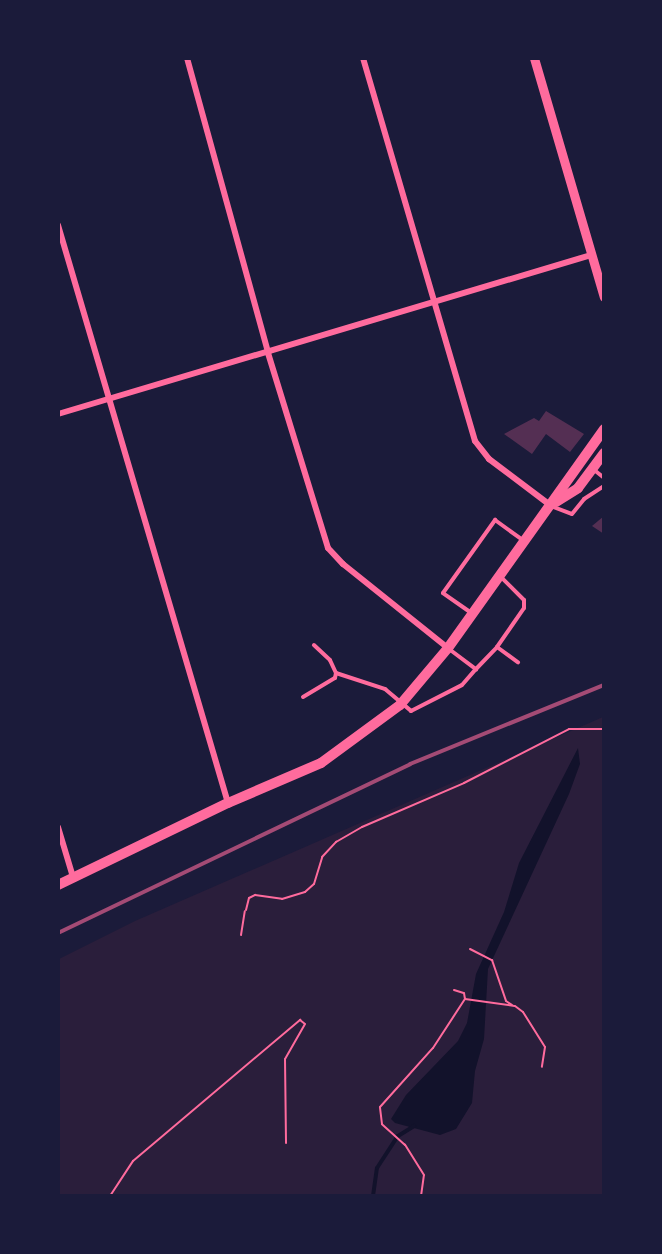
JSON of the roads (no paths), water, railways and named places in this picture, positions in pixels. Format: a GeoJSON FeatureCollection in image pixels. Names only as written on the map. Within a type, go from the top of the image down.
{"type":"FeatureCollection","features":[{"type":"Feature","properties":{"kind":"main road"},"geometry":{"type":"LineString","coordinates":[[58,885],[228,803],[321,763],[353,743],[402,702],[448,648],[603,429]]}},
{"type":"Feature","properties":{"kind":"main road"},"geometry":{"type":"LineString","coordinates":[[550,506],[578,488],[603,453]]}},
{"type":"Feature","properties":{"kind":"street"},"geometry":{"type":"LineString","coordinates":[[186,58],[268,353],[328,548],[343,564],[448,648]]}},
{"type":"Feature","properties":{"kind":"street"},"geometry":{"type":"LineString","coordinates":[[363,58],[475,441],[489,459],[550,506]]}},
{"type":"Feature","properties":{"kind":"street"},"geometry":{"type":"LineString","coordinates":[[534,58],[603,297]]}},
{"type":"Feature","properties":{"kind":"street"},"geometry":{"type":"LineString","coordinates":[[58,225],[228,803]]}},
{"type":"Feature","properties":{"kind":"street"},"geometry":{"type":"LineString","coordinates":[[58,414],[591,255]]}},
{"type":"Feature","properties":{"kind":"street"},"geometry":{"type":"LineString","coordinates":[[58,826],[73,877]]}},
{"type":"Feature","properties":{"kind":"lane"},"geometry":{"type":"LineString","coordinates":[[592,469],[603,478]]}},
{"type":"Feature","properties":{"kind":"lane"},"geometry":{"type":"LineString","coordinates":[[550,506],[572,514],[584,499],[603,486]]}},
{"type":"Feature","properties":{"kind":"lane"},"geometry":{"type":"LineString","coordinates":[[473,614],[442,593],[495,520],[525,541]]}},
{"type":"Feature","properties":{"kind":"lane"},"geometry":{"type":"LineString","coordinates":[[336,673],[385,689],[411,711],[462,685],[496,647],[524,609],[524,600],[500,577]]}},
{"type":"Feature","properties":{"kind":"lane"},"geometry":{"type":"LineString","coordinates":[[303,697],[335,678],[336,673],[330,660],[314,645]]}},
{"type":"Feature","properties":{"kind":"lane"},"geometry":{"type":"LineString","coordinates":[[496,647],[518,662]]}},
{"type":"Feature","properties":{"kind":"lane"},"geometry":{"type":"LineString","coordinates":[[448,648],[476,669]]}},
{"type":"Feature","properties":{"kind":"waterway"},"geometry":{"type":"LineString","coordinates":[[373,1196],[377,1168],[398,1136],[414,1126]]}},
{"type":"Feature","properties":{"kind":"railway"},"geometry":{"type":"LineString","coordinates":[[58,933],[410,764],[604,685]]}}]}
